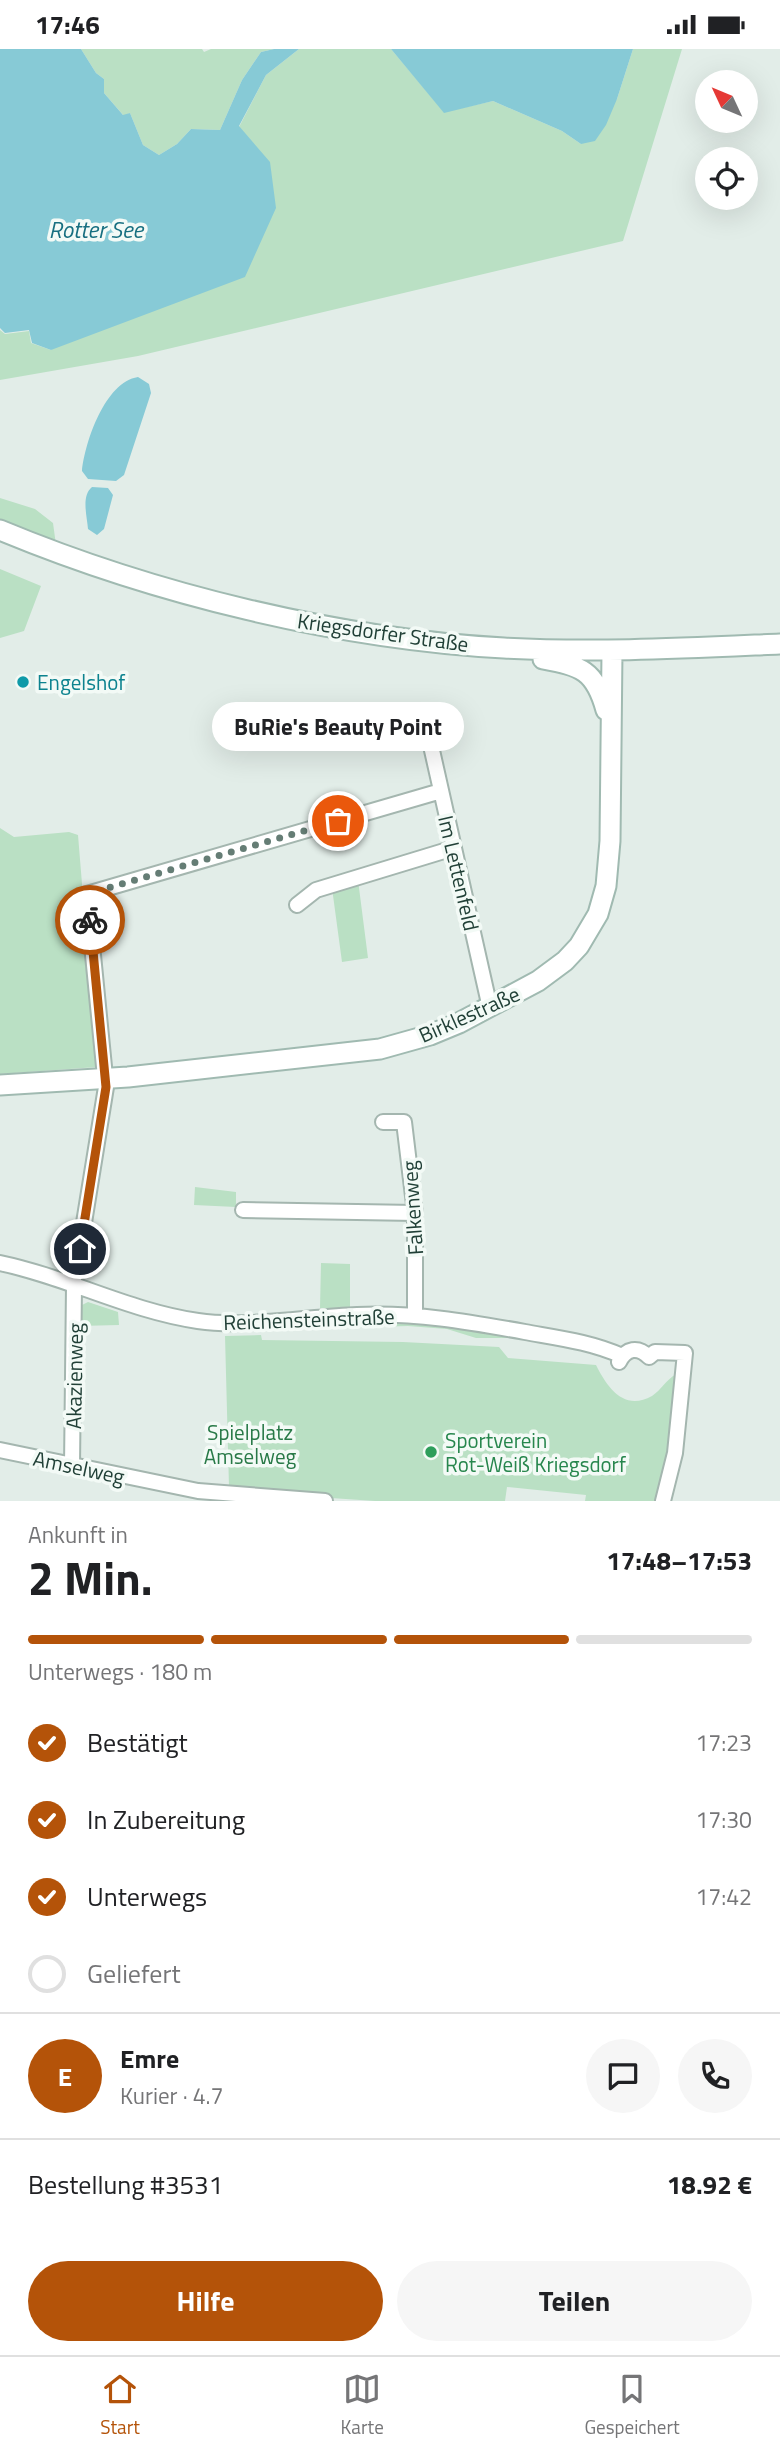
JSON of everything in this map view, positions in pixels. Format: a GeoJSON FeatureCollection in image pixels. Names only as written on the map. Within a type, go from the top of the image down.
{"type":"FeatureCollection","features":[{"type":"Feature","properties":{"kind":"street","name":"Kriegsdorfer Straße"},"geometry":{"type":"LineString","coordinates":[[0,530],[122,575],[270,614],[389,636],[503,648],[612,651],[780,644]]}},
{"type":"Feature","properties":{"kind":"street","name":"Birklestraße"},"geometry":{"type":"LineString","coordinates":[[503,648],[581,669],[599,688],[612,731]]}},
{"type":"Feature","properties":{"kind":"street","name":"Birklestraße"},"geometry":{"type":"LineString","coordinates":[[0,1085],[106,1078],[380,1049],[442,1030],[486,1010],[538,981],[565,961],[579,946],[598,914],[606,887],[610,841],[612,651]]}},
{"type":"Feature","properties":{"kind":"street","name":"Im Lettenfeld"},"geometry":{"type":"LineString","coordinates":[[429,737],[486,1010]]}},
{"type":"Feature","properties":{"kind":"street","name":"Akazienweg"},"geometry":{"type":"LineString","coordinates":[[72,1466],[73,1286],[106,1078],[87,894],[441,791]]}},
{"type":"Feature","properties":{"kind":"street"},"geometry":{"type":"LineString","coordinates":[[297,905],[316,890],[454,848]]}},
{"type":"Feature","properties":{"kind":"street","name":"Falkenweg"},"geometry":{"type":"LineString","coordinates":[[383,1122],[404,1122],[415,1213],[415,1316]]}},
{"type":"Feature","properties":{"kind":"street"},"geometry":{"type":"LineString","coordinates":[[243,1210],[415,1213]]}},
{"type":"Feature","properties":{"kind":"street","name":"Reichensteinstraße"},"geometry":{"type":"LineString","coordinates":[[0,1263],[125,1303],[198,1321],[243,1322],[360,1314],[415,1316],[597,1345],[621,1359],[636,1350],[649,1357],[655,1353],[685,1353],[675,1453],[663,1501]]}},
{"type":"Feature","properties":{"kind":"street","name":"Amselweg"},"geometry":{"type":"LineString","coordinates":[[0,1450],[198,1491],[325,1501]]}},
{"type":"Feature","properties":{"kind":"green space"},"geometry":{"type":"Polygon","coordinates":[[[81,49],[202,49],[204,52],[211,49],[274,49],[261,52],[242,80],[220,130],[191,129],[177,144],[159,155],[143,145],[130,113],[124,116],[104,93],[104,79],[96,73],[81,49]]]}},
{"type":"Feature","properties":{"kind":"green space"},"geometry":{"type":"Polygon","coordinates":[[[299,49],[391,49],[444,112],[493,101],[562,131],[581,144],[617,99],[633,49],[682,49],[623,241],[138,356],[0,380],[0,330],[5,334],[29,331],[31,343],[51,350],[269,162],[239,127],[266,75],[299,49]]]}},
{"type":"Feature","properties":{"kind":"green space"},"geometry":{"type":"Polygon","coordinates":[[[0,498],[35,509],[53,523],[56,545],[0,525],[0,498]]]}},
{"type":"Feature","properties":{"kind":"green space"},"geometry":{"type":"Polygon","coordinates":[[[0,569],[41,586],[24,631],[0,638],[0,569]]]}},
{"type":"Feature","properties":{"kind":"green space"},"geometry":{"type":"Polygon","coordinates":[[[0,828],[14,837],[69,832],[78,835],[97,1067],[0,1074],[0,828]]]}},
{"type":"Feature","properties":{"kind":"green space"},"geometry":{"type":"Polygon","coordinates":[[[358,880],[368,958],[342,962],[332,888],[358,880]]]}},
{"type":"Feature","properties":{"kind":"green space"},"geometry":{"type":"Polygon","coordinates":[[[195,1187],[236,1192],[236,1207],[194,1205],[195,1187]]]}},
{"type":"Feature","properties":{"kind":"green space"},"geometry":{"type":"Polygon","coordinates":[[[321,1263],[350,1264],[350,1308],[320,1308],[321,1263]]]}},
{"type":"Feature","properties":{"kind":"green space"},"geometry":{"type":"Polygon","coordinates":[[[88,1302],[118,1312],[119,1325],[79,1326],[80,1306],[88,1302]]]}},
{"type":"Feature","properties":{"kind":"green space"},"geometry":{"type":"Polygon","coordinates":[[[433,1323],[509,1335],[509,1338],[476,1338],[447,1329],[408,1326],[302,1329],[299,1325],[433,1323]]]}},
{"type":"Feature","properties":{"kind":"green space","name":"Sportverein Rot-Weiß Kriegsdorf"},"geometry":{"type":"Polygon","coordinates":[[[261,1335],[262,1340],[403,1342],[499,1347],[508,1358],[596,1365],[611,1389],[633,1401],[652,1396],[676,1374],[670,1451],[658,1501],[585,1501],[586,1495],[507,1487],[505,1501],[375,1501],[287,1495],[229,1487],[225,1336],[261,1335]]]}},
{"type":"Feature","properties":{"kind":"water","name":"Rotter See"},"geometry":{"type":"Polygon","coordinates":[[[0,49],[81,49],[96,73],[104,79],[104,93],[123,115],[130,113],[143,145],[159,155],[177,144],[191,129],[220,130],[242,80],[261,52],[299,49],[266,75],[239,126],[270,162],[276,208],[245,277],[51,350],[32,343],[29,330],[5,333],[0,328],[0,49]]]}},
{"type":"Feature","properties":{"kind":"water"},"geometry":{"type":"Polygon","coordinates":[[[391,49],[633,49],[606,125],[595,141],[581,144],[562,131],[493,101],[444,113],[391,49]]]}},
{"type":"Feature","properties":{"kind":"water"},"geometry":{"type":"Polygon","coordinates":[[[138,377],[149,384],[151,393],[124,475],[116,481],[88,479],[82,471],[84,459],[99,415],[116,390],[126,381],[138,377]]]}},
{"type":"Feature","properties":{"kind":"water"},"geometry":{"type":"Polygon","coordinates":[[[92,487],[108,488],[113,495],[104,529],[97,535],[88,529],[86,512],[87,496],[92,487]]]}},
{"type":"Feature","properties":{"kind":"way so far"},"geometry":{"type":"LineString","coordinates":[[90,920],[87,894],[338,821]]}},
{"type":"Feature","properties":{"kind":"place","name":"Engelshof"},"geometry":{"type":"Point","coordinates":[23,682]}},
{"type":"Feature","properties":{"kind":"place","name":"BuRie's Beauty Point"},"geometry":{"type":"Point","coordinates":[338,821]}},
{"type":"Feature","properties":{"kind":"place","name":"Sportverein Rot-Weiß Kriegsdorf"},"geometry":{"type":"Point","coordinates":[431,1452]}},
{"type":"Feature","properties":{"kind":"route"},"geometry":{"type":"LineString","coordinates":[[80,1249],[106,1087],[90,920]]}},
{"type":"Feature","properties":{"kind":"park label","name":"Spielplatz Amselweg"},"geometry":{"type":"Point","coordinates":[250,1444]}}]}
